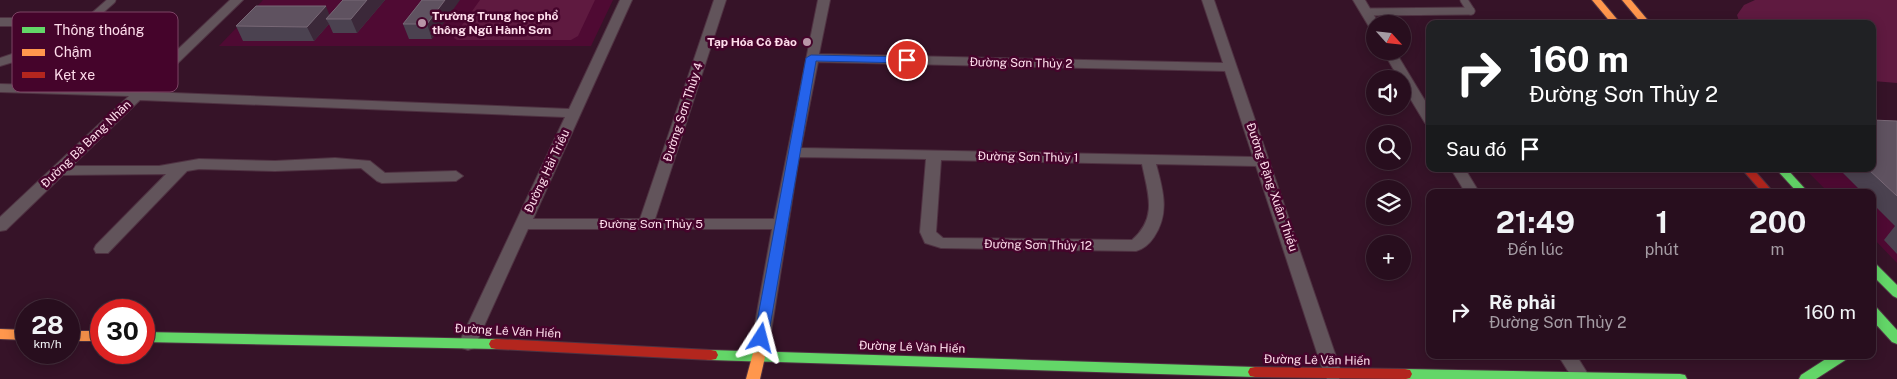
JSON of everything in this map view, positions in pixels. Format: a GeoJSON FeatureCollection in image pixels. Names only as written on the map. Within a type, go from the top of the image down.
{"type":"FeatureCollection","features":[{"type":"Feature","properties":{"kind":"main road"},"geometry":{"type":"LineString","coordinates":[[1596,0],[1614,20]]}},
{"type":"Feature","properties":{"kind":"main road"},"geometry":{"type":"LineString","coordinates":[[1626,0],[1644,20]]}},
{"type":"Feature","properties":{"kind":"main road"},"geometry":{"type":"LineString","coordinates":[[1750,172],[1765,189]]}},
{"type":"Feature","properties":{"kind":"main road"},"geometry":{"type":"LineString","coordinates":[[1784,172],[1800,189]]}},
{"type":"Feature","properties":{"kind":"main road"},"geometry":{"type":"LineString","coordinates":[[1876,271],[1897,293]]}},
{"type":"Feature","properties":{"kind":"main road"},"geometry":{"type":"LineString","coordinates":[[1876,315],[1897,339]]}},
{"type":"Feature","properties":{"kind":"main road"},"geometry":{"type":"LineString","coordinates":[[0,334],[15,335]]}},
{"type":"Feature","properties":{"kind":"main road","name":"Đường Lê Văn Hiến"},"geometry":{"type":"LineString","coordinates":[[155,337],[468,343],[758,357],[1333,374],[1680,379]]}},
{"type":"Feature","properties":{"kind":"main road"},"geometry":{"type":"LineString","coordinates":[[753,379],[758,357]]}},
{"type":"Feature","properties":{"kind":"main road"},"geometry":{"type":"LineString","coordinates":[[1806,379],[1836,359]]}},
{"type":"Feature","properties":{"kind":"street","name":"Đường Bà Bang Nhãn"},"geometry":{"type":"LineString","coordinates":[[178,56],[237,0]]}},
{"type":"Feature","properties":{"kind":"street","name":"Đường Hải Triều"},"geometry":{"type":"LineString","coordinates":[[468,343],[626,0]]}},
{"type":"Feature","properties":{"kind":"street","name":"Đường Sơn Thủy 4"},"geometry":{"type":"LineString","coordinates":[[646,224],[720,0]]}},
{"type":"Feature","properties":{"kind":"street"},"geometry":{"type":"LineString","coordinates":[[758,357],[793,152],[824,0]]}},
{"type":"Feature","properties":{"kind":"street","name":"Đường Đặng Xuân Thiều"},"geometry":{"type":"LineString","coordinates":[[1208,0],[1333,374]]}},
{"type":"Feature","properties":{"kind":"street"},"geometry":{"type":"LineString","coordinates":[[1359,0],[1368,15]]}},
{"type":"Feature","properties":{"kind":"street"},"geometry":{"type":"LineString","coordinates":[[0,62],[12,58]]}},
{"type":"Feature","properties":{"kind":"street","name":"Đường Sơn Thủy 2"},"geometry":{"type":"LineString","coordinates":[[811,58],[1231,67]]}},
{"type":"Feature","properties":{"kind":"street"},"geometry":{"type":"LineString","coordinates":[[1394,60],[1426,113]]}},
{"type":"Feature","properties":{"kind":"street"},"geometry":{"type":"LineString","coordinates":[[92,92],[574,113]]}},
{"type":"Feature","properties":{"kind":"street","name":"Đường Bà Bang Nhãn"},"geometry":{"type":"LineString","coordinates":[[0,226],[138,94]]}},
{"type":"Feature","properties":{"kind":"street","name":"Đường Sơn Thủy 1"},"geometry":{"type":"LineString","coordinates":[[793,152],[1263,162]]}},
{"type":"Feature","properties":{"kind":"street","name":"Đường Sơn Thủy 12"},"geometry":{"type":"LineString","coordinates":[[934,155],[928,232],[931,239],[940,243],[1136,246],[1146,238],[1158,215],[1148,160]]}},
{"type":"Feature","properties":{"kind":"street"},"geometry":{"type":"LineString","coordinates":[[58,170],[159,171],[199,164],[365,164],[382,178],[456,176]]}},
{"type":"Feature","properties":{"kind":"street"},"geometry":{"type":"LineString","coordinates":[[102,248],[183,166]]}},
{"type":"Feature","properties":{"kind":"street"},"geometry":{"type":"LineString","coordinates":[[1460,172],[1470,189]]}},
{"type":"Feature","properties":{"kind":"street","name":"Đường Sơn Thủy 5"},"geometry":{"type":"LineString","coordinates":[[523,224],[780,224]]}},
{"type":"Feature","properties":{"kind":"street"},"geometry":{"type":"LineString","coordinates":[[1570,359],[1582,378]]}},
{"type":"Feature","properties":{"kind":"lane"},"geometry":{"type":"LineString","coordinates":[[98,12],[112,0]]}},
{"type":"Feature","properties":{"kind":"lane"},"geometry":{"type":"LineString","coordinates":[[1366,12],[1471,11],[1464,0]]}},
{"type":"Feature","properties":{"kind":"shaded area","name":"Trường Trung học phổ thông Ngũ Hành Sơn"},"geometry":{"type":"Polygon","coordinates":[[[263,0],[613,0],[591,46],[219,46],[263,0]]]}},
{"type":"Feature","properties":{"kind":"shaded area"},"geometry":{"type":"Polygon","coordinates":[[[480,0],[595,0],[578,36],[571,40],[457,40],[454,38],[455,35],[480,0]]]}},
{"type":"Feature","properties":{"kind":"shaded area"},"geometry":{"type":"Polygon","coordinates":[[[1755,0],[1897,0],[1897,83],[1876,81],[1876,20],[1739,20],[1737,15],[1744,5],[1755,0]]]}},
{"type":"Feature","properties":{"kind":"shaded area"},"geometry":{"type":"Polygon","coordinates":[[[1897,138],[1897,263],[1876,241],[1876,189],[1825,189],[1808,172],[1876,172],[1876,164],[1897,138]]]}},
{"type":"Feature","properties":{"kind":"building"},"geometry":{"type":"Polygon","coordinates":[[[343,0],[367,0],[351,19],[326,19],[343,0]]]}},
{"type":"Feature","properties":{"kind":"building"},"geometry":{"type":"Polygon","coordinates":[[[422,0],[445,0],[427,24],[403,24],[422,0]]]}},
{"type":"Feature","properties":{"kind":"building"},"geometry":{"type":"Polygon","coordinates":[[[256,6],[326,6],[307,27],[236,26],[256,6]]]}},
{"type":"Feature","properties":{"kind":"building"},"geometry":{"type":"Polygon","coordinates":[[[1876,120],[1897,121],[1897,196],[1871,172],[1876,172],[1876,120]]]}},
{"type":"Feature","properties":{"kind":"traffic: fast"},"geometry":{"type":"LineString","coordinates":[[1784,172],[1800,189]]}},
{"type":"Feature","properties":{"kind":"traffic: fast"},"geometry":{"type":"LineString","coordinates":[[1876,271],[1897,293]]}},
{"type":"Feature","properties":{"kind":"traffic: fast"},"geometry":{"type":"LineString","coordinates":[[1876,315],[1897,339]]}},
{"type":"Feature","properties":{"kind":"traffic: fast"},"geometry":{"type":"LineString","coordinates":[[155,337],[496,344]]}},
{"type":"Feature","properties":{"kind":"traffic: fast"},"geometry":{"type":"LineString","coordinates":[[711,355],[1255,372]]}},
{"type":"Feature","properties":{"kind":"traffic: fast"},"geometry":{"type":"LineString","coordinates":[[1806,379],[1836,359]]}},
{"type":"Feature","properties":{"kind":"traffic: fast"},"geometry":{"type":"LineString","coordinates":[[1405,374],[1680,379]]}},
{"type":"Feature","properties":{"kind":"traffic: slow"},"geometry":{"type":"LineString","coordinates":[[1596,0],[1614,20]]}},
{"type":"Feature","properties":{"kind":"traffic: slow"},"geometry":{"type":"LineString","coordinates":[[1626,0],[1644,20]]}},
{"type":"Feature","properties":{"kind":"traffic: slow"},"geometry":{"type":"LineString","coordinates":[[0,334],[15,335]]}},
{"type":"Feature","properties":{"kind":"traffic: slow"},"geometry":{"type":"LineString","coordinates":[[80,336],[90,336]]}},
{"type":"Feature","properties":{"kind":"traffic: slow"},"geometry":{"type":"LineString","coordinates":[[753,379],[758,357]]}},
{"type":"Feature","properties":{"kind":"traffic: jam"},"geometry":{"type":"LineString","coordinates":[[1750,172],[1765,189]]}},
{"type":"Feature","properties":{"kind":"traffic: jam"},"geometry":{"type":"LineString","coordinates":[[496,344],[711,355]]}},
{"type":"Feature","properties":{"kind":"traffic: jam"},"geometry":{"type":"LineString","coordinates":[[1255,372],[1405,374]]}},
{"type":"Feature","properties":{"kind":"place","name":"Trường Trung học phổ thông Ngũ Hành Sơn"},"geometry":{"type":"Point","coordinates":[422,23]}},
{"type":"Feature","properties":{"kind":"place","name":"Tạp Hóa Cô Đào"},"geometry":{"type":"Point","coordinates":[807,42]}},
{"type":"Feature","properties":{"kind":"route"},"geometry":{"type":"LineString","coordinates":[[761,338],[811,58],[907,60]]}}]}
